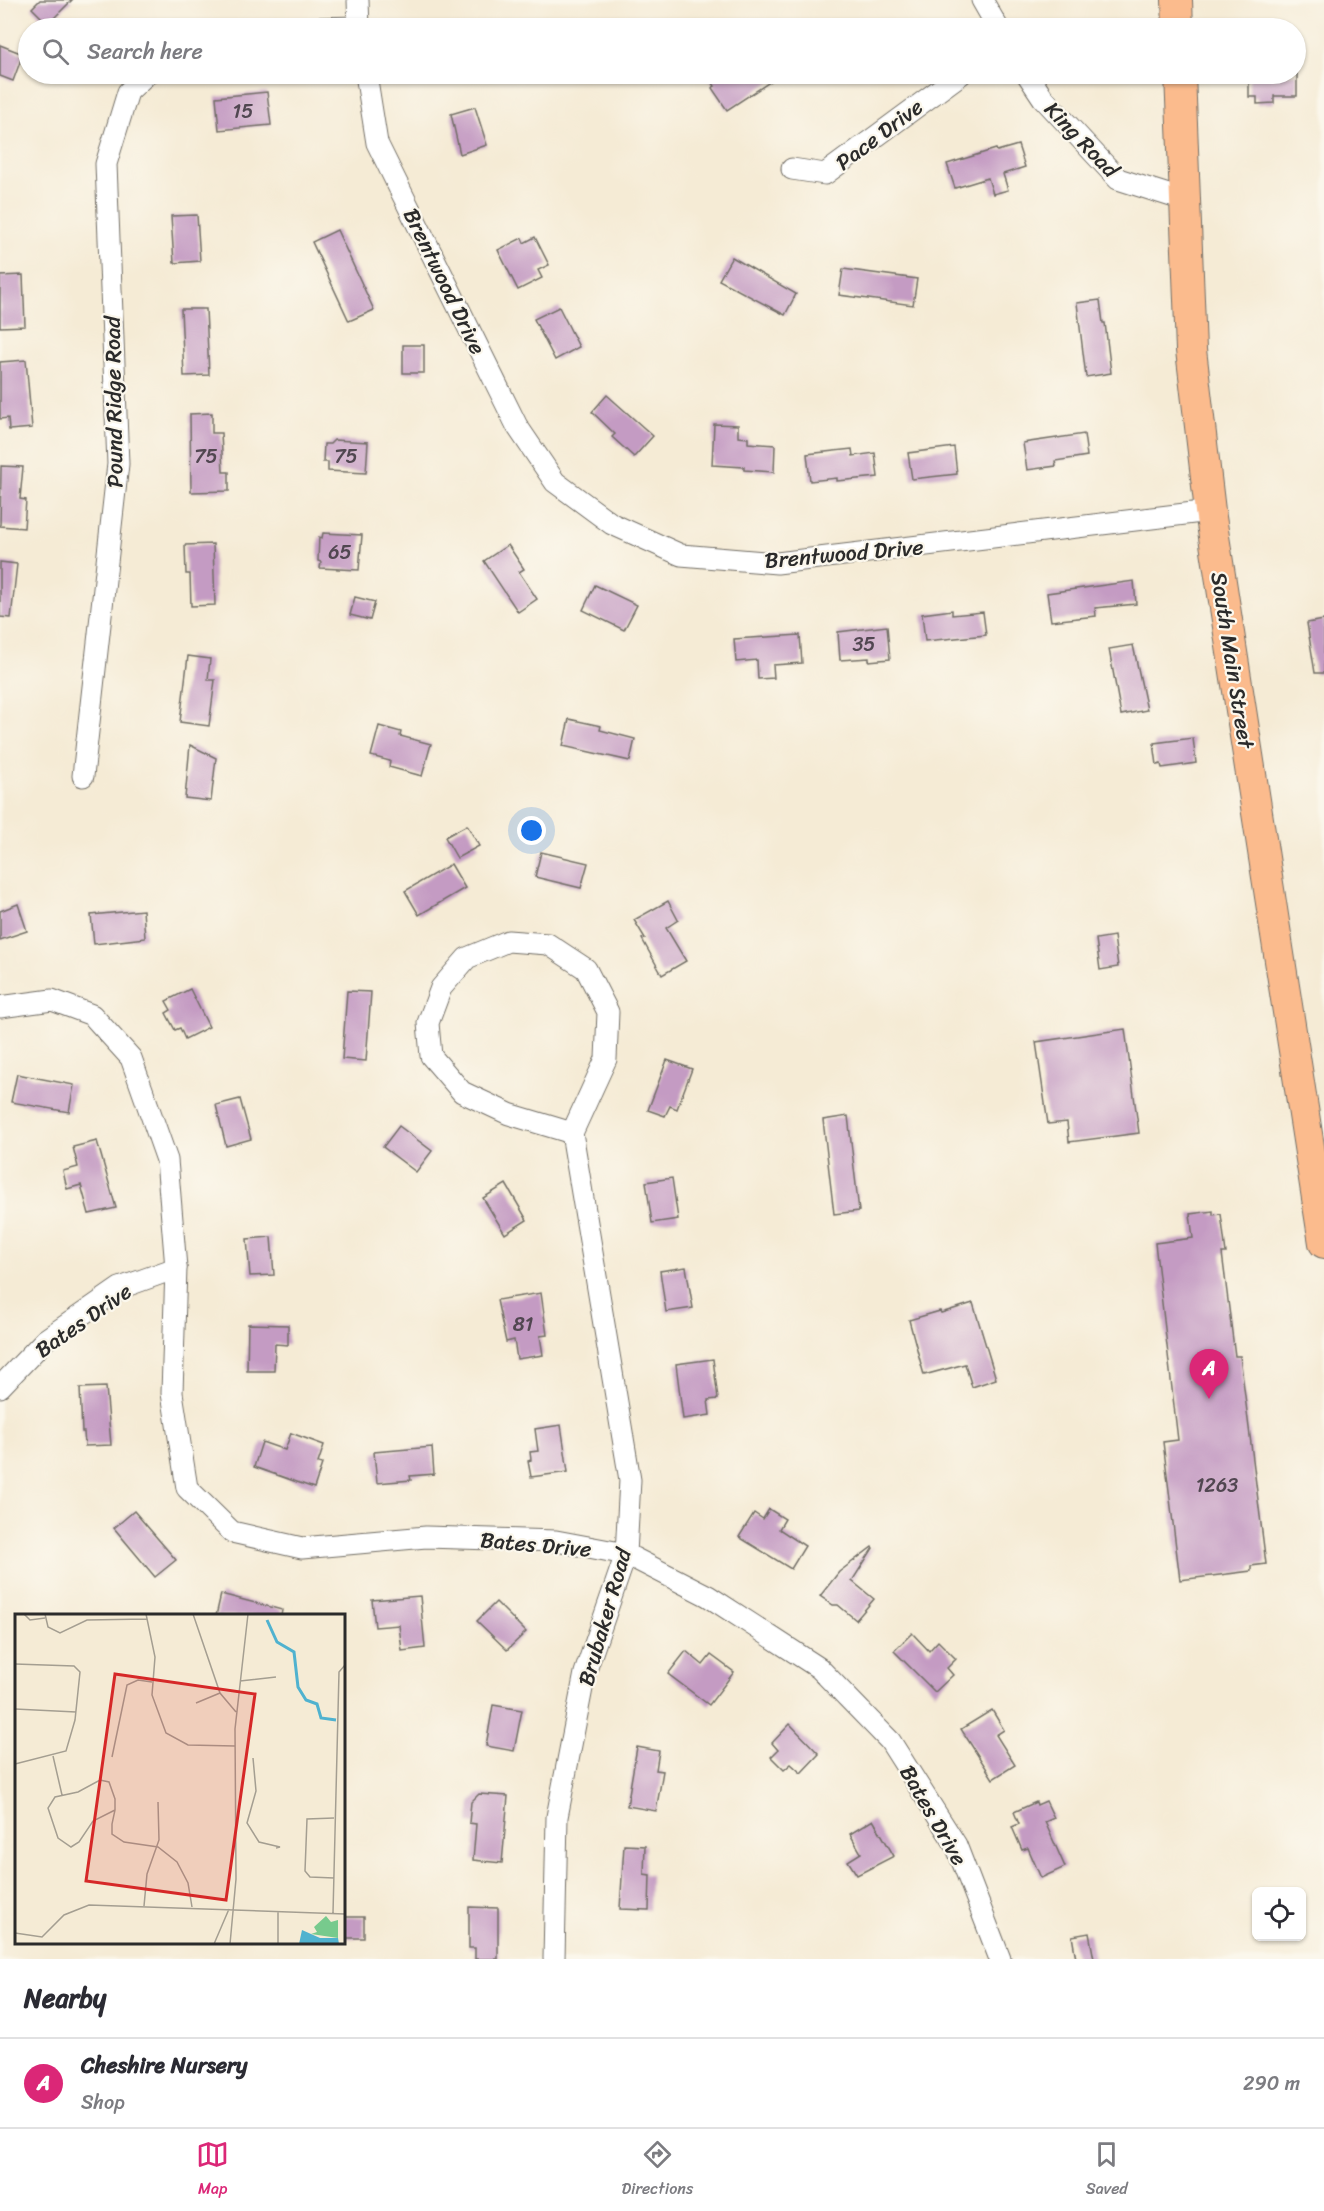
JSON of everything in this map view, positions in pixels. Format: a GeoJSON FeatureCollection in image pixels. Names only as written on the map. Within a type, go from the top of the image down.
{"type":"FeatureCollection","features":[{"type":"Feature","properties":{"kind":"highway"},"geometry":{"type":"LineString","coordinates":[[1178,0],[1178,18]]}},
{"type":"Feature","properties":{"kind":"highway","name":"South Main Street"},"geometry":{"type":"LineString","coordinates":[[1180,84],[1191,350],[1210,511],[1320,1194],[1324,1235]]}},
{"type":"Feature","properties":{"kind":"street"},"geometry":{"type":"LineString","coordinates":[[358,0],[359,18]]}},
{"type":"Feature","properties":{"kind":"street"},"geometry":{"type":"LineString","coordinates":[[982,0],[992,18]]}},
{"type":"Feature","properties":{"kind":"street","name":"Pound Ridge Road"},"geometry":{"type":"LineString","coordinates":[[83,776],[118,464],[106,164],[128,92],[136,84]]}},
{"type":"Feature","properties":{"kind":"street","name":"Brentwood Drive"},"geometry":{"type":"LineString","coordinates":[[368,84],[377,143],[517,426],[555,482],[612,524],[681,555],[777,563],[1210,511]]}},
{"type":"Feature","properties":{"kind":"street","name":"Pace Drive"},"geometry":{"type":"LineString","coordinates":[[792,169],[825,174],[947,84]]}},
{"type":"Feature","properties":{"kind":"street","name":"King Road"},"geometry":{"type":"LineString","coordinates":[[1034,84],[1043,98],[1118,179],[1184,200]]}},
{"type":"Feature","properties":{"kind":"street"},"geometry":{"type":"LineString","coordinates":[[508,941],[548,944],[586,969],[608,1012],[606,1059],[572,1133],[509,1114],[462,1092],[431,1056],[428,1023],[441,988],[466,958],[508,941]]}},
{"type":"Feature","properties":{"kind":"street","name":"Bates Drive"},"geometry":{"type":"LineString","coordinates":[[0,1007],[52,1000],[93,1015],[131,1058],[167,1160],[176,1268],[172,1393],[187,1488],[232,1532],[302,1548],[426,1537],[556,1541],[626,1554],[708,1596],[819,1668],[890,1741],[956,1845],[1000,1959]]}},
{"type":"Feature","properties":{"kind":"street","name":"Brubaker Road"},"geometry":{"type":"LineString","coordinates":[[554,1959],[557,1817],[585,1673],[626,1554],[630,1480],[572,1133]]}},
{"type":"Feature","properties":{"kind":"street","name":"Bates Drive"},"geometry":{"type":"LineString","coordinates":[[0,1387],[45,1340],[120,1288],[176,1268]]}},
{"type":"Feature","properties":{"kind":"building"},"geometry":{"type":"Polygon","coordinates":[[[40,0],[72,0],[54,18],[42,18],[32,8],[40,0]]]}},
{"type":"Feature","properties":{"kind":"building"},"geometry":{"type":"Polygon","coordinates":[[[0,45],[18,52],[18,68],[13,81],[0,76],[0,45]]]}},
{"type":"Feature","properties":{"kind":"building"},"geometry":{"type":"Polygon","coordinates":[[[714,84],[767,84],[727,110],[712,88],[715,86],[714,84]]]}},
{"type":"Feature","properties":{"kind":"building"},"geometry":{"type":"Polygon","coordinates":[[[1249,84],[1297,84],[1297,96],[1274,96],[1274,103],[1257,104],[1257,97],[1249,97],[1249,84]]]}},
{"type":"Feature","properties":{"kind":"building"},"geometry":{"type":"Polygon","coordinates":[[[267,92],[271,125],[219,130],[216,97],[267,92]]]}},
{"type":"Feature","properties":{"kind":"building"},"geometry":{"type":"Polygon","coordinates":[[[475,107],[487,145],[460,154],[451,114],[475,107]]]}},
{"type":"Feature","properties":{"kind":"building"},"geometry":{"type":"Polygon","coordinates":[[[1018,145],[1025,167],[1003,174],[1008,190],[993,194],[988,178],[955,188],[947,164],[996,149],[997,151],[1018,145]]]}},
{"type":"Feature","properties":{"kind":"building"},"geometry":{"type":"Polygon","coordinates":[[[197,215],[200,261],[174,263],[171,216],[197,215]]]}},
{"type":"Feature","properties":{"kind":"building"},"geometry":{"type":"Polygon","coordinates":[[[337,230],[374,310],[349,321],[312,242],[337,230]]]}},
{"type":"Feature","properties":{"kind":"building"},"geometry":{"type":"Polygon","coordinates":[[[535,237],[549,265],[538,270],[542,278],[518,290],[498,250],[522,238],[524,243],[535,237]]]}},
{"type":"Feature","properties":{"kind":"building"},"geometry":{"type":"Polygon","coordinates":[[[732,257],[796,294],[785,315],[719,280],[732,257]]]}},
{"type":"Feature","properties":{"kind":"building"},"geometry":{"type":"Polygon","coordinates":[[[843,269],[917,279],[913,305],[839,295],[843,269]]]}},
{"type":"Feature","properties":{"kind":"building"},"geometry":{"type":"Polygon","coordinates":[[[23,275],[25,326],[0,327],[0,276],[23,275]]]}},
{"type":"Feature","properties":{"kind":"building"},"geometry":{"type":"Polygon","coordinates":[[[1100,300],[1111,373],[1086,377],[1077,303],[1100,300]]]}},
{"type":"Feature","properties":{"kind":"building"},"geometry":{"type":"Polygon","coordinates":[[[559,307],[579,347],[555,360],[534,319],[559,307]]]}},
{"type":"Feature","properties":{"kind":"building"},"geometry":{"type":"Polygon","coordinates":[[[181,309],[206,309],[209,375],[184,376],[181,309]]]}},
{"type":"Feature","properties":{"kind":"building"},"geometry":{"type":"Polygon","coordinates":[[[403,345],[424,345],[424,373],[403,373],[403,345]]]}},
{"type":"Feature","properties":{"kind":"building"},"geometry":{"type":"Polygon","coordinates":[[[26,360],[32,428],[9,430],[8,418],[0,419],[0,362],[26,360]]]}},
{"type":"Feature","properties":{"kind":"building"},"geometry":{"type":"Polygon","coordinates":[[[607,395],[653,436],[634,457],[612,437],[615,434],[592,412],[607,395]]]}},
{"type":"Feature","properties":{"kind":"building"},"geometry":{"type":"Polygon","coordinates":[[[212,413],[212,433],[221,433],[223,472],[229,472],[229,491],[191,492],[190,414],[212,413]]]}},
{"type":"Feature","properties":{"kind":"building"},"geometry":{"type":"Polygon","coordinates":[[[714,424],[738,425],[738,437],[748,438],[748,443],[775,445],[774,472],[712,465],[714,424]]]}},
{"type":"Feature","properties":{"kind":"building"},"geometry":{"type":"Polygon","coordinates":[[[1084,434],[1087,456],[1055,461],[1056,466],[1027,470],[1023,443],[1084,434]]]}},
{"type":"Feature","properties":{"kind":"building"},"geometry":{"type":"Polygon","coordinates":[[[334,440],[368,442],[366,473],[328,471],[328,462],[323,462],[324,444],[330,444],[334,440]]]}},
{"type":"Feature","properties":{"kind":"building"},"geometry":{"type":"Polygon","coordinates":[[[954,447],[957,474],[912,479],[908,453],[954,447]]]}},
{"type":"Feature","properties":{"kind":"building"},"geometry":{"type":"Polygon","coordinates":[[[852,449],[853,456],[875,453],[878,477],[810,481],[807,454],[852,449]]]}},
{"type":"Feature","properties":{"kind":"building"},"geometry":{"type":"Polygon","coordinates":[[[1,466],[23,467],[20,499],[26,500],[24,528],[0,526],[1,466]]]}},
{"type":"Feature","properties":{"kind":"building"},"geometry":{"type":"Polygon","coordinates":[[[323,533],[362,535],[359,570],[320,568],[319,537],[322,538],[323,533]]]}},
{"type":"Feature","properties":{"kind":"building"},"geometry":{"type":"Polygon","coordinates":[[[213,544],[215,605],[191,606],[190,574],[186,574],[185,545],[213,544]]]}},
{"type":"Feature","properties":{"kind":"building"},"geometry":{"type":"Polygon","coordinates":[[[508,545],[524,569],[519,572],[537,599],[518,612],[484,561],[508,545]]]}},
{"type":"Feature","properties":{"kind":"building"},"geometry":{"type":"Polygon","coordinates":[[[0,562],[17,564],[11,618],[0,617],[0,562]]]}},
{"type":"Feature","properties":{"kind":"building"},"geometry":{"type":"Polygon","coordinates":[[[1134,581],[1136,604],[1095,608],[1096,616],[1051,621],[1047,593],[1134,581]]]}},
{"type":"Feature","properties":{"kind":"building"},"geometry":{"type":"Polygon","coordinates":[[[595,585],[637,605],[624,630],[583,610],[595,585]]]}},
{"type":"Feature","properties":{"kind":"building"},"geometry":{"type":"Polygon","coordinates":[[[355,597],[375,602],[370,620],[350,615],[355,597]]]}},
{"type":"Feature","properties":{"kind":"building"},"geometry":{"type":"Polygon","coordinates":[[[952,610],[952,615],[983,612],[986,635],[925,641],[922,614],[952,610]]]}},
{"type":"Feature","properties":{"kind":"building"},"geometry":{"type":"Polygon","coordinates":[[[1324,620],[1324,673],[1315,673],[1307,623],[1324,620]]]}},
{"type":"Feature","properties":{"kind":"building"},"geometry":{"type":"Polygon","coordinates":[[[887,626],[890,659],[840,660],[838,632],[887,626]]]}},
{"type":"Feature","properties":{"kind":"building"},"geometry":{"type":"Polygon","coordinates":[[[800,635],[802,663],[773,665],[774,678],[758,679],[757,660],[736,662],[734,639],[800,635]]]}},
{"type":"Feature","properties":{"kind":"building"},"geometry":{"type":"Polygon","coordinates":[[[1133,645],[1147,710],[1121,715],[1109,649],[1133,645]]]}},
{"type":"Feature","properties":{"kind":"building"},"geometry":{"type":"Polygon","coordinates":[[[188,656],[210,659],[208,680],[215,680],[209,726],[180,722],[188,656]]]}},
{"type":"Feature","properties":{"kind":"building"},"geometry":{"type":"Polygon","coordinates":[[[569,719],[601,726],[600,730],[635,739],[630,761],[563,746],[569,719]]]}},
{"type":"Feature","properties":{"kind":"building"},"geometry":{"type":"Polygon","coordinates":[[[379,726],[401,732],[400,736],[431,744],[422,776],[389,767],[390,761],[371,756],[379,726]]]}},
{"type":"Feature","properties":{"kind":"building"},"geometry":{"type":"Polygon","coordinates":[[[1193,738],[1196,763],[1162,768],[1161,764],[1157,765],[1154,743],[1193,738]]]}},
{"type":"Feature","properties":{"kind":"building"},"geometry":{"type":"Polygon","coordinates":[[[190,745],[216,758],[211,801],[185,798],[190,745]]]}},
{"type":"Feature","properties":{"kind":"building"},"geometry":{"type":"Polygon","coordinates":[[[467,825],[479,846],[457,858],[445,837],[467,825]]]}},
{"type":"Feature","properties":{"kind":"building"},"geometry":{"type":"Polygon","coordinates":[[[541,852],[588,863],[581,888],[535,877],[541,852]]]}},
{"type":"Feature","properties":{"kind":"building"},"geometry":{"type":"Polygon","coordinates":[[[451,864],[465,888],[419,915],[405,891],[451,864]]]}},
{"type":"Feature","properties":{"kind":"building"},"geometry":{"type":"Polygon","coordinates":[[[668,901],[678,920],[666,928],[686,961],[662,975],[634,920],[668,901]]]}},
{"type":"Feature","properties":{"kind":"building"},"geometry":{"type":"Polygon","coordinates":[[[18,904],[27,931],[0,940],[0,911],[18,904]]]}},
{"type":"Feature","properties":{"kind":"building"},"geometry":{"type":"Polygon","coordinates":[[[143,910],[145,938],[94,944],[91,915],[143,910]]]}},
{"type":"Feature","properties":{"kind":"building"},"geometry":{"type":"Polygon","coordinates":[[[1114,936],[1118,967],[1100,970],[1096,939],[1114,936]]]}},
{"type":"Feature","properties":{"kind":"building"},"geometry":{"type":"Polygon","coordinates":[[[190,989],[209,1027],[185,1039],[180,1028],[175,1030],[166,1013],[171,1010],[166,1001],[190,989]]]}},
{"type":"Feature","properties":{"kind":"building"},"geometry":{"type":"Polygon","coordinates":[[[347,991],[371,992],[366,1061],[342,1059],[347,991]]]}},
{"type":"Feature","properties":{"kind":"building"},"geometry":{"type":"Polygon","coordinates":[[[1125,1029],[1139,1133],[1069,1142],[1067,1122],[1048,1124],[1036,1042],[1125,1029]]]}},
{"type":"Feature","properties":{"kind":"building"},"geometry":{"type":"Polygon","coordinates":[[[667,1060],[692,1069],[677,1109],[670,1106],[665,1116],[648,1110],[667,1060]]]}},
{"type":"Feature","properties":{"kind":"building"},"geometry":{"type":"Polygon","coordinates":[[[17,1074],[74,1085],[69,1112],[11,1102],[17,1074]]]}},
{"type":"Feature","properties":{"kind":"building"},"geometry":{"type":"Polygon","coordinates":[[[240,1099],[251,1139],[226,1146],[216,1105],[240,1099]]]}},
{"type":"Feature","properties":{"kind":"building"},"geometry":{"type":"Polygon","coordinates":[[[848,1116],[859,1211],[834,1214],[823,1120],[848,1116]]]}},
{"type":"Feature","properties":{"kind":"building"},"geometry":{"type":"Polygon","coordinates":[[[399,1126],[432,1151],[416,1172],[383,1147],[399,1126]]]}},
{"type":"Feature","properties":{"kind":"building"},"geometry":{"type":"Polygon","coordinates":[[[97,1141],[116,1208],[89,1214],[81,1185],[67,1189],[63,1171],[78,1167],[73,1147],[97,1141]]]}},
{"type":"Feature","properties":{"kind":"building"},"geometry":{"type":"Polygon","coordinates":[[[672,1178],[678,1219],[652,1223],[646,1182],[672,1178]]]}},
{"type":"Feature","properties":{"kind":"building"},"geometry":{"type":"Polygon","coordinates":[[[506,1184],[527,1220],[505,1234],[483,1198],[506,1184]]]}},
{"type":"Feature","properties":{"kind":"building"},"geometry":{"type":"Polygon","coordinates":[[[1213,1211],[1213,1215],[1221,1214],[1226,1253],[1222,1253],[1235,1356],[1240,1356],[1266,1564],[1251,1566],[1251,1571],[1180,1580],[1163,1442],[1178,1440],[1155,1243],[1193,1238],[1190,1214],[1213,1211]]]}},
{"type":"Feature","properties":{"kind":"building"},"geometry":{"type":"Polygon","coordinates":[[[271,1237],[274,1275],[250,1276],[247,1239],[271,1237]]]}},
{"type":"Feature","properties":{"kind":"building"},"geometry":{"type":"Polygon","coordinates":[[[686,1267],[693,1308],[666,1312],[660,1271],[686,1267]]]}},
{"type":"Feature","properties":{"kind":"building"},"geometry":{"type":"Polygon","coordinates":[[[541,1293],[547,1335],[540,1336],[543,1355],[517,1359],[514,1340],[506,1342],[497,1300],[541,1293]]]}},
{"type":"Feature","properties":{"kind":"building"},"geometry":{"type":"Polygon","coordinates":[[[973,1303],[996,1379],[972,1387],[965,1364],[924,1375],[909,1320],[973,1303]]]}},
{"type":"Feature","properties":{"kind":"building"},"geometry":{"type":"Polygon","coordinates":[[[248,1324],[288,1325],[288,1345],[275,1344],[274,1371],[247,1371],[248,1324]]]}},
{"type":"Feature","properties":{"kind":"building"},"geometry":{"type":"Polygon","coordinates":[[[713,1359],[718,1399],[708,1400],[710,1415],[683,1419],[676,1364],[713,1359]]]}},
{"type":"Feature","properties":{"kind":"building"},"geometry":{"type":"Polygon","coordinates":[[[106,1387],[111,1445],[85,1446],[80,1388],[106,1387]]]}},
{"type":"Feature","properties":{"kind":"building"},"geometry":{"type":"Polygon","coordinates":[[[561,1425],[568,1472],[531,1477],[528,1461],[531,1460],[530,1452],[538,1451],[535,1429],[561,1425]]]}},
{"type":"Feature","properties":{"kind":"building"},"geometry":{"type":"Polygon","coordinates":[[[291,1433],[324,1445],[318,1463],[322,1464],[314,1488],[254,1467],[262,1442],[285,1450],[291,1433]]]}},
{"type":"Feature","properties":{"kind":"building"},"geometry":{"type":"Polygon","coordinates":[[[432,1447],[434,1474],[410,1476],[411,1480],[377,1483],[374,1452],[432,1447]]]}},
{"type":"Feature","properties":{"kind":"building"},"geometry":{"type":"Polygon","coordinates":[[[769,1509],[785,1519],[779,1529],[805,1546],[791,1569],[739,1537],[754,1513],[763,1519],[769,1509]]]}},
{"type":"Feature","properties":{"kind":"building"},"geometry":{"type":"Polygon","coordinates":[[[134,1511],[176,1560],[155,1577],[114,1528],[134,1511]]]}},
{"type":"Feature","properties":{"kind":"building"},"geometry":{"type":"Polygon","coordinates":[[[872,1547],[852,1581],[874,1599],[856,1620],[838,1605],[833,1605],[820,1596],[839,1572],[872,1547]]]}},
{"type":"Feature","properties":{"kind":"building"},"geometry":{"type":"Polygon","coordinates":[[[221,1594],[282,1610],[281,1614],[216,1614],[221,1594]]]}},
{"type":"Feature","properties":{"kind":"building"},"geometry":{"type":"Polygon","coordinates":[[[420,1596],[425,1648],[402,1651],[399,1625],[375,1627],[372,1600],[420,1596]]]}},
{"type":"Feature","properties":{"kind":"building"},"geometry":{"type":"Polygon","coordinates":[[[496,1602],[526,1632],[507,1650],[477,1621],[496,1602]]]}},
{"type":"Feature","properties":{"kind":"building"},"geometry":{"type":"Polygon","coordinates":[[[912,1633],[929,1651],[938,1641],[956,1659],[947,1668],[953,1675],[935,1692],[894,1651],[912,1633]]]}},
{"type":"Feature","properties":{"kind":"building"},"geometry":{"type":"Polygon","coordinates":[[[686,1651],[703,1665],[711,1655],[734,1672],[709,1705],[668,1674],[686,1651]]]}},
{"type":"Feature","properties":{"kind":"building"},"geometry":{"type":"Polygon","coordinates":[[[493,1705],[522,1710],[514,1751],[486,1746],[493,1705]]]}},
{"type":"Feature","properties":{"kind":"building"},"geometry":{"type":"Polygon","coordinates":[[[992,1710],[1004,1730],[996,1735],[1015,1765],[993,1779],[961,1729],[992,1710]]]}},
{"type":"Feature","properties":{"kind":"building"},"geometry":{"type":"Polygon","coordinates":[[[790,1724],[819,1754],[801,1773],[791,1764],[784,1770],[771,1757],[778,1750],[772,1743],[790,1724]]]}},
{"type":"Feature","properties":{"kind":"building"},"geometry":{"type":"Polygon","coordinates":[[[637,1747],[659,1751],[656,1770],[663,1771],[656,1811],[627,1806],[637,1747]]]}},
{"type":"Feature","properties":{"kind":"building"},"geometry":{"type":"Polygon","coordinates":[[[479,1794],[508,1796],[502,1863],[473,1860],[476,1824],[469,1823],[471,1802],[479,1794]]]}},
{"type":"Feature","properties":{"kind":"building"},"geometry":{"type":"Polygon","coordinates":[[[1046,1801],[1054,1818],[1045,1822],[1065,1867],[1041,1878],[1028,1848],[1022,1850],[1012,1827],[1019,1824],[1014,1812],[1036,1802],[1037,1805],[1046,1801]]]}},
{"type":"Feature","properties":{"kind":"building"},"geometry":{"type":"Polygon","coordinates":[[[873,1820],[894,1856],[857,1875],[848,1861],[861,1853],[850,1834],[873,1820]]]}},
{"type":"Feature","properties":{"kind":"building"},"geometry":{"type":"Polygon","coordinates":[[[624,1845],[645,1846],[644,1874],[650,1875],[649,1910],[620,1909],[624,1845]]]}},
{"type":"Feature","properties":{"kind":"building"},"geometry":{"type":"Polygon","coordinates":[[[469,1907],[498,1908],[498,1959],[475,1959],[475,1948],[469,1948],[469,1907]]]}},
{"type":"Feature","properties":{"kind":"building"},"geometry":{"type":"Polygon","coordinates":[[[345,1917],[364,1917],[364,1938],[345,1938],[345,1917]]]}},
{"type":"Feature","properties":{"kind":"building"},"geometry":{"type":"Polygon","coordinates":[[[1089,1933],[1094,1959],[1076,1959],[1072,1936],[1089,1933]]]}},
{"type":"Feature","properties":{"kind":"place","name":"Cheshire Nursery"},"geometry":{"type":"Point","coordinates":[1209,1399]}}]}
